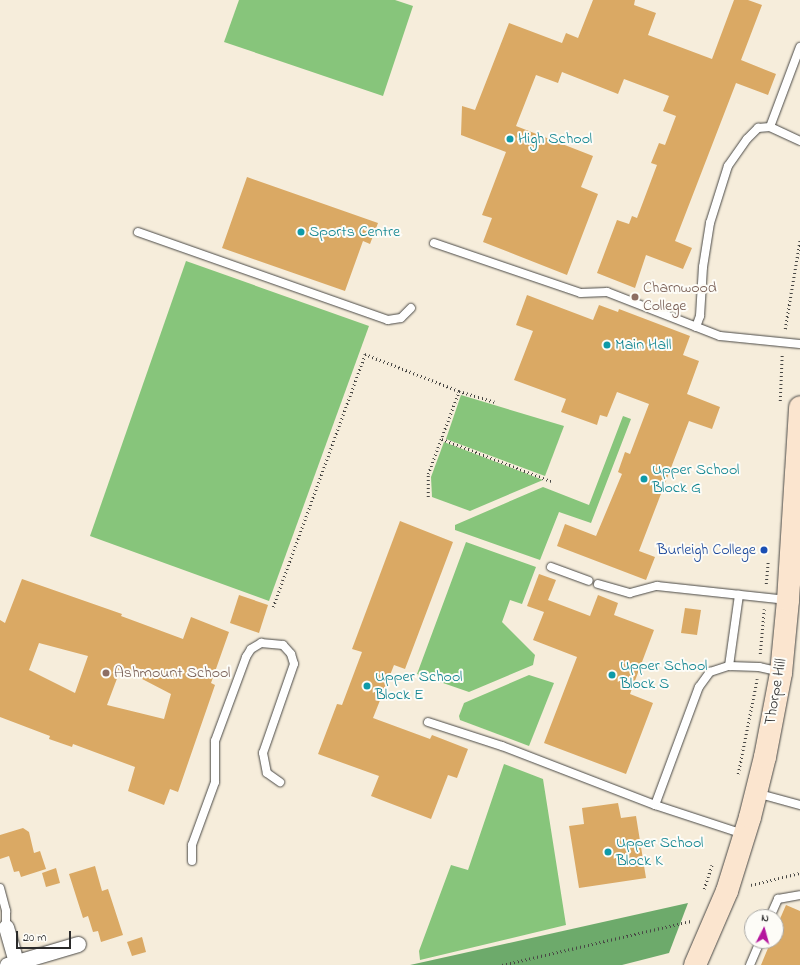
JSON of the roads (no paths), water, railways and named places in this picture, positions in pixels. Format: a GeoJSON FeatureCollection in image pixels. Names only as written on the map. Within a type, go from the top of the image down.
{"type":"FeatureCollection","features":[{"type":"Feature","properties":{"kind":"street","name":"Thorpe Hill"},"geometry":{"type":"LineString","coordinates":[[695,965],[721,906],[744,834],[756,793],[781,672],[788,600],[790,406]]}},
{"type":"Feature","properties":{"kind":"street"},"geometry":{"type":"LineString","coordinates":[[6,927],[11,963],[78,944]]}},
{"type":"Feature","properties":{"kind":"lane"},"geometry":{"type":"LineString","coordinates":[[770,126],[800,47]]}},
{"type":"Feature","properties":{"kind":"lane"},"geometry":{"type":"LineString","coordinates":[[696,327],[700,316],[703,267],[710,223],[728,166],[746,139],[758,128],[770,126],[800,141]]}},
{"type":"Feature","properties":{"kind":"lane"},"geometry":{"type":"LineString","coordinates":[[138,232],[388,320],[401,318],[411,308]]}},
{"type":"Feature","properties":{"kind":"lane"},"geometry":{"type":"LineString","coordinates":[[434,243],[581,293],[607,292],[720,336],[800,344]]}},
{"type":"Feature","properties":{"kind":"lane"},"geometry":{"type":"LineString","coordinates":[[551,567],[589,581]]}},
{"type":"Feature","properties":{"kind":"lane"},"geometry":{"type":"LineString","coordinates":[[598,584],[630,593],[657,586],[788,600]]}},
{"type":"Feature","properties":{"kind":"lane"},"geometry":{"type":"LineString","coordinates":[[729,666],[739,595]]}},
{"type":"Feature","properties":{"kind":"lane"},"geometry":{"type":"LineString","coordinates":[[192,861],[192,845],[215,782],[217,766],[214,753],[215,741],[246,657],[252,649],[261,643],[283,645],[291,654],[294,664],[263,753],[267,773],[280,782]]}},
{"type":"Feature","properties":{"kind":"lane"},"geometry":{"type":"LineString","coordinates":[[655,806],[699,687],[710,672],[729,666],[759,667],[781,672]]}},
{"type":"Feature","properties":{"kind":"lane"},"geometry":{"type":"LineString","coordinates":[[428,722],[502,746],[655,806],[744,834]]}},
{"type":"Feature","properties":{"kind":"lane"},"geometry":{"type":"LineString","coordinates":[[756,793],[800,805]]}},
{"type":"Feature","properties":{"kind":"lane"},"geometry":{"type":"LineString","coordinates":[[0,888],[6,911],[6,927]]}},
{"type":"Feature","properties":{"kind":"lane"},"geometry":{"type":"LineString","coordinates":[[773,909],[778,898],[800,895]]}},
{"type":"Feature","properties":{"kind":"lane"},"geometry":{"type":"LineString","coordinates":[[750,965],[757,949]]}},
{"type":"Feature","properties":{"kind":"place","name":"High School"},"geometry":{"type":"Point","coordinates":[510,139]}},
{"type":"Feature","properties":{"kind":"place","name":"Sports Centre"},"geometry":{"type":"Point","coordinates":[301,232]}},
{"type":"Feature","properties":{"kind":"place","name":"Charnwood College"},"geometry":{"type":"Point","coordinates":[635,297]}},
{"type":"Feature","properties":{"kind":"place","name":"Main Hall"},"geometry":{"type":"Point","coordinates":[607,345]}},
{"type":"Feature","properties":{"kind":"place","name":"Upper School Block G"},"geometry":{"type":"Point","coordinates":[644,479]}},
{"type":"Feature","properties":{"kind":"place","name":"Burleigh College"},"geometry":{"type":"Point","coordinates":[764,550]}},
{"type":"Feature","properties":{"kind":"place","name":"Ashmount School"},"geometry":{"type":"Point","coordinates":[106,673]}},
{"type":"Feature","properties":{"kind":"place","name":"Upper School Block S"},"geometry":{"type":"Point","coordinates":[612,675]}},
{"type":"Feature","properties":{"kind":"place","name":"Upper School Block E"},"geometry":{"type":"Point","coordinates":[367,686]}},
{"type":"Feature","properties":{"kind":"place","name":"Upper School Block K"},"geometry":{"type":"Point","coordinates":[608,852]}}]}
